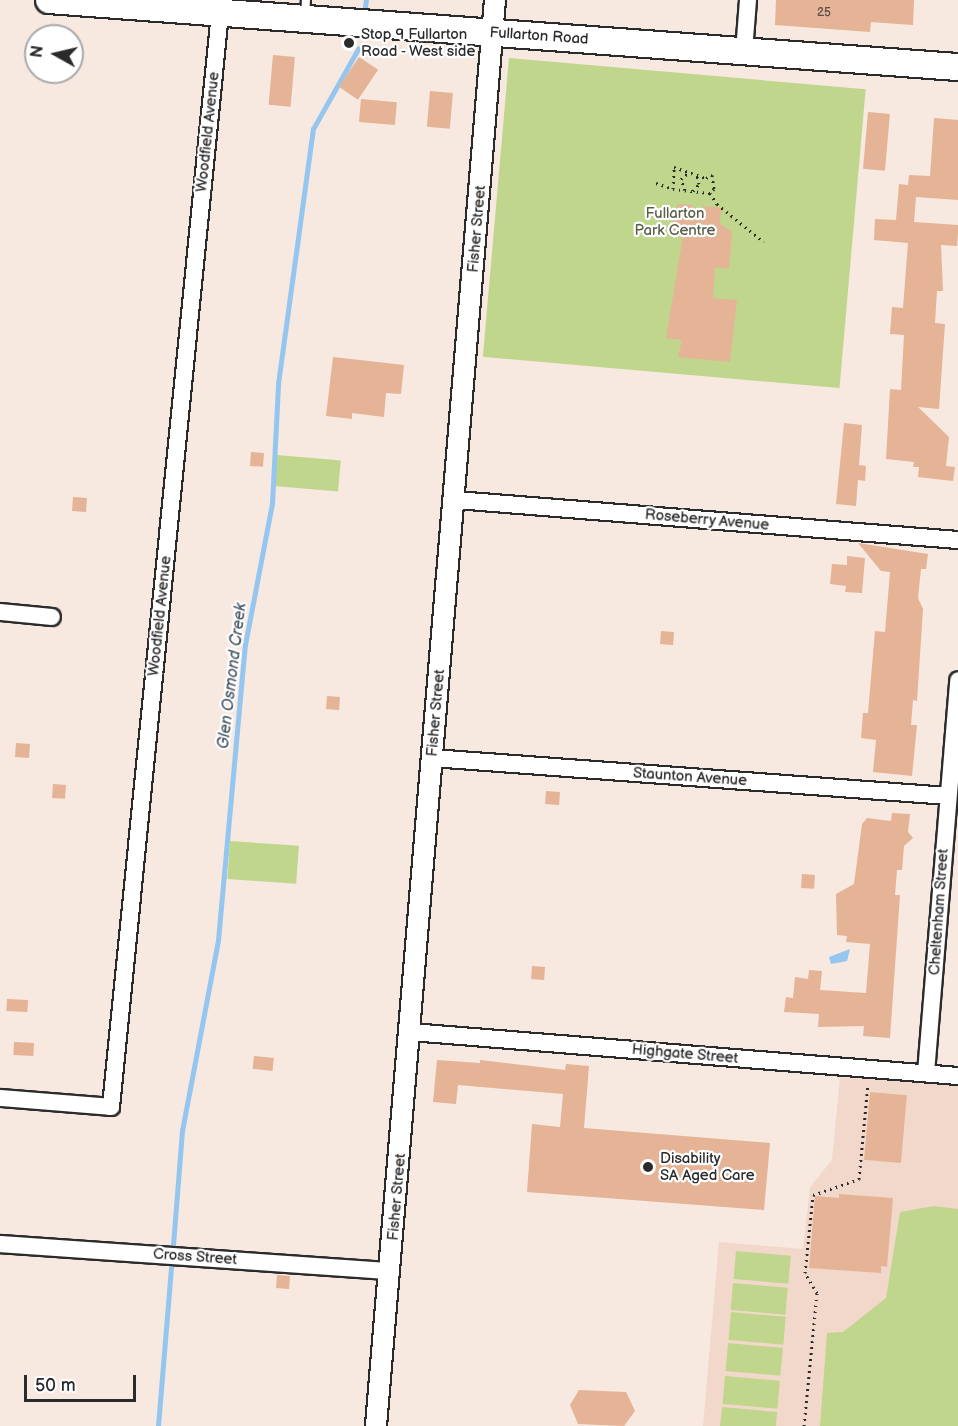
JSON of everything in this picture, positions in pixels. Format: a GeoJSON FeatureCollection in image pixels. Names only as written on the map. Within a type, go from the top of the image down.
{"type":"FeatureCollection","features":[{"type":"Feature","properties":{"kind":"main road","name":"Fullarton Road"},"geometry":{"type":"LineString","coordinates":[[49,0],[129,3],[220,13],[306,10],[493,33],[958,67]]}},
{"type":"Feature","properties":{"kind":"street","name":"Fisher Street"},"geometry":{"type":"LineString","coordinates":[[376,1426],[456,500],[495,0]]}},
{"type":"Feature","properties":{"kind":"street"},"geometry":{"type":"LineString","coordinates":[[744,52],[748,0]]}},
{"type":"Feature","properties":{"kind":"street","name":"Woodfield Avenue"},"geometry":{"type":"LineString","coordinates":[[0,1098],[111,1107],[220,13]]}},
{"type":"Feature","properties":{"kind":"street","name":"Roseberry Avenue"},"geometry":{"type":"LineString","coordinates":[[456,500],[958,540]]}},
{"type":"Feature","properties":{"kind":"street"},"geometry":{"type":"LineString","coordinates":[[0,612],[52,617]]}},
{"type":"Feature","properties":{"kind":"street","name":"Cheltenham Street"},"geometry":{"type":"LineString","coordinates":[[926,1073],[958,680]]}},
{"type":"Feature","properties":{"kind":"street","name":"Staunton Avenue"},"geometry":{"type":"LineString","coordinates":[[432,758],[948,796]]}},
{"type":"Feature","properties":{"kind":"street","name":"Highgate Street"},"geometry":{"type":"LineString","coordinates":[[411,1032],[958,1076]]}},
{"type":"Feature","properties":{"kind":"street","name":"Cross Street"},"geometry":{"type":"LineString","coordinates":[[0,1244],[390,1271]]}},
{"type":"Feature","properties":{"kind":"path"},"geometry":{"type":"LineString","coordinates":[[673,189],[670,178],[674,167],[706,178],[712,175],[710,193],[717,204],[764,242]]}},
{"type":"Feature","properties":{"kind":"path"},"geometry":{"type":"LineString","coordinates":[[687,191],[681,179],[689,172]]}},
{"type":"Feature","properties":{"kind":"path"},"geometry":{"type":"LineString","coordinates":[[692,191],[699,184],[696,174]]}},
{"type":"Feature","properties":{"kind":"path"},"geometry":{"type":"LineString","coordinates":[[656,183],[673,189],[710,193]]}},
{"type":"Feature","properties":{"kind":"path"},"geometry":{"type":"LineString","coordinates":[[804,1426],[817,1293],[805,1274],[813,1195],[859,1179],[870,1069]]}},
{"type":"Feature","properties":{"kind":"shaded area"},"geometry":{"type":"Polygon","coordinates":[[[840,1077],[958,1086],[958,1426],[703,1426],[719,1242],[803,1249],[810,1187],[832,1160],[840,1077]]]}},
{"type":"Feature","properties":{"kind":"green space","name":"Fullarton Park Centre"},"geometry":{"type":"Polygon","coordinates":[[[509,58],[866,89],[839,388],[483,357],[509,58]]]}},
{"type":"Feature","properties":{"kind":"green space"},"geometry":{"type":"Polygon","coordinates":[[[277,455],[341,461],[338,491],[274,486],[277,455]]]}},
{"type":"Feature","properties":{"kind":"green space"},"geometry":{"type":"Polygon","coordinates":[[[230,841],[299,846],[296,884],[227,879],[230,841]]]}},
{"type":"Feature","properties":{"kind":"green space"},"geometry":{"type":"Polygon","coordinates":[[[934,1206],[958,1209],[958,1426],[820,1426],[827,1333],[843,1332],[886,1298],[900,1212],[934,1206]]]}},
{"type":"Feature","properties":{"kind":"green space"},"geometry":{"type":"Polygon","coordinates":[[[736,1251],[791,1256],[788,1284],[734,1279],[736,1251]]]}},
{"type":"Feature","properties":{"kind":"green space"},"geometry":{"type":"Polygon","coordinates":[[[733,1283],[788,1288],[785,1315],[731,1310],[733,1283]]]}},
{"type":"Feature","properties":{"kind":"green space"},"geometry":{"type":"Polygon","coordinates":[[[731,1312],[786,1317],[783,1345],[729,1340],[731,1312]]]}},
{"type":"Feature","properties":{"kind":"green space"},"geometry":{"type":"Polygon","coordinates":[[[728,1343],[783,1348],[780,1376],[726,1371],[728,1343]]]}},
{"type":"Feature","properties":{"kind":"green space"},"geometry":{"type":"Polygon","coordinates":[[[725,1376],[780,1381],[777,1409],[723,1404],[725,1376]]]}},
{"type":"Feature","properties":{"kind":"green space"},"geometry":{"type":"Polygon","coordinates":[[[722,1407],[777,1412],[776,1426],[720,1426],[722,1407]]]}},
{"type":"Feature","properties":{"kind":"water"},"geometry":{"type":"Polygon","coordinates":[[[850,949],[847,961],[831,964],[829,957],[850,949]]]}},
{"type":"Feature","properties":{"kind":"building"},"geometry":{"type":"Polygon","coordinates":[[[776,0],[914,0],[913,25],[871,22],[870,32],[775,25],[776,0]]]}},
{"type":"Feature","properties":{"kind":"building"},"geometry":{"type":"Polygon","coordinates":[[[273,55],[295,57],[291,107],[269,105],[273,55]]]}},
{"type":"Feature","properties":{"kind":"building"},"geometry":{"type":"Polygon","coordinates":[[[359,57],[378,70],[358,100],[339,87],[359,57]]]}},
{"type":"Feature","properties":{"kind":"building"},"geometry":{"type":"Polygon","coordinates":[[[430,91],[453,93],[450,129],[427,127],[430,91]]]}},
{"type":"Feature","properties":{"kind":"building"},"geometry":{"type":"Polygon","coordinates":[[[361,99],[397,102],[395,125],[359,122],[361,99]]]}},
{"type":"Feature","properties":{"kind":"building"},"geometry":{"type":"Polygon","coordinates":[[[868,112],[890,114],[885,171],[863,169],[868,112]]]}},
{"type":"Feature","properties":{"kind":"building"},"geometry":{"type":"Polygon","coordinates":[[[934,118],[958,120],[958,200],[916,197],[914,222],[958,225],[958,233],[957,246],[941,245],[943,291],[937,291],[935,323],[945,324],[939,409],[918,407],[949,437],[946,466],[955,467],[953,481],[918,477],[919,467],[913,467],[914,462],[886,459],[890,389],[901,390],[904,335],[890,334],[892,307],[903,308],[908,243],[874,240],[875,219],[896,220],[899,184],[908,185],[909,175],[930,176],[934,118]]]}},
{"type":"Feature","properties":{"kind":"building"},"geometry":{"type":"Polygon","coordinates":[[[678,204],[692,205],[699,213],[704,206],[721,208],[720,224],[732,232],[729,269],[715,267],[713,298],[737,300],[730,362],[678,357],[682,340],[666,338],[683,236],[675,236],[671,225],[678,204]]]}},
{"type":"Feature","properties":{"kind":"building"},"geometry":{"type":"Polygon","coordinates":[[[333,357],[404,365],[401,394],[386,393],[384,417],[352,413],[352,419],[326,416],[333,357]]]}},
{"type":"Feature","properties":{"kind":"building"},"geometry":{"type":"Polygon","coordinates":[[[844,423],[862,425],[859,465],[866,466],[865,481],[858,480],[856,506],[836,504],[844,423]]]}},
{"type":"Feature","properties":{"kind":"building"},"geometry":{"type":"Polygon","coordinates":[[[251,452],[264,453],[263,467],[250,466],[251,452]]]}},
{"type":"Feature","properties":{"kind":"building"},"geometry":{"type":"Polygon","coordinates":[[[73,497],[87,498],[86,512],[72,511],[73,497]]]}},
{"type":"Feature","properties":{"kind":"building"},"geometry":{"type":"Polygon","coordinates":[[[858,543],[928,554],[926,569],[921,569],[918,598],[923,609],[917,701],[913,700],[911,725],[917,725],[912,776],[873,772],[876,740],[861,738],[863,713],[868,713],[875,631],[885,632],[890,572],[881,571],[858,543]]]}},
{"type":"Feature","properties":{"kind":"building"},"geometry":{"type":"Polygon","coordinates":[[[847,556],[865,558],[862,593],[845,592],[846,586],[830,584],[832,564],[847,565],[847,556]]]}},
{"type":"Feature","properties":{"kind":"building"},"geometry":{"type":"Polygon","coordinates":[[[661,631],[674,632],[673,645],[660,644],[661,631]]]}},
{"type":"Feature","properties":{"kind":"building"},"geometry":{"type":"Polygon","coordinates":[[[327,696],[340,697],[339,710],[326,709],[327,696]]]}},
{"type":"Feature","properties":{"kind":"building"},"geometry":{"type":"Polygon","coordinates":[[[16,743],[30,744],[29,758],[15,757],[16,743]]]}},
{"type":"Feature","properties":{"kind":"building"},"geometry":{"type":"Polygon","coordinates":[[[53,784],[66,785],[65,799],[52,798],[53,784]]]}},
{"type":"Feature","properties":{"kind":"building"},"geometry":{"type":"Polygon","coordinates":[[[546,791],[560,792],[559,805],[545,804],[546,791]]]}},
{"type":"Feature","properties":{"kind":"building"},"geometry":{"type":"Polygon","coordinates":[[[892,813],[910,814],[908,832],[913,838],[904,846],[902,870],[897,870],[895,895],[900,895],[890,1038],[863,1036],[864,1026],[818,1027],[819,1014],[784,1012],[786,997],[793,998],[795,977],[808,979],[809,970],[822,971],[820,990],[866,993],[870,944],[846,942],[847,936],[837,935],[836,894],[854,884],[862,824],[867,818],[891,821],[892,813]]]}},
{"type":"Feature","properties":{"kind":"building"},"geometry":{"type":"Polygon","coordinates":[[[802,874],[815,875],[814,889],[801,888],[802,874]]]}},
{"type":"Feature","properties":{"kind":"building"},"geometry":{"type":"Polygon","coordinates":[[[532,966],[545,967],[544,980],[531,979],[532,966]]]}},
{"type":"Feature","properties":{"kind":"building"},"geometry":{"type":"Polygon","coordinates":[[[7,999],[28,1000],[27,1012],[6,1011],[7,999]]]}},
{"type":"Feature","properties":{"kind":"building"},"geometry":{"type":"Polygon","coordinates":[[[14,1042],[34,1043],[33,1056],[13,1055],[14,1042]]]}},
{"type":"Feature","properties":{"kind":"building"},"geometry":{"type":"Polygon","coordinates":[[[254,1056],[274,1058],[273,1071],[253,1069],[254,1056]]]}},
{"type":"Feature","properties":{"kind":"building","name":"Disability SA Aged Care"},"geometry":{"type":"Polygon","coordinates":[[[437,1060],[480,1063],[480,1060],[565,1070],[566,1064],[589,1066],[584,1128],[770,1143],[764,1210],[527,1192],[532,1124],[560,1127],[563,1094],[458,1085],[456,1104],[433,1102],[437,1060]]]}},
{"type":"Feature","properties":{"kind":"building"},"geometry":{"type":"Polygon","coordinates":[[[870,1092],[907,1095],[901,1163],[864,1160],[870,1092]]]}},
{"type":"Feature","properties":{"kind":"building"},"geometry":{"type":"Polygon","coordinates":[[[839,1194],[893,1198],[887,1267],[881,1266],[881,1273],[809,1268],[815,1196],[839,1198],[839,1194]]]}},
{"type":"Feature","properties":{"kind":"building"},"geometry":{"type":"Polygon","coordinates":[[[277,1275],[290,1276],[289,1289],[276,1288],[277,1275]]]}},
{"type":"Feature","properties":{"kind":"building"},"geometry":{"type":"Polygon","coordinates":[[[579,1390],[626,1392],[635,1411],[624,1426],[578,1424],[570,1405],[579,1390]]]}},
{"type":"Feature","properties":{"kind":"waterway","name":"Glen Osmond Creek"},"geometry":{"type":"LineString","coordinates":[[364,14],[366,0]]}},
{"type":"Feature","properties":{"kind":"waterway","name":"Glen Osmond Creek"},"geometry":{"type":"LineString","coordinates":[[173,1245],[182,1131],[218,940],[245,645],[272,504],[278,384],[313,129],[358,49]]}},
{"type":"Feature","properties":{"kind":"waterway","name":"Glen Osmond Creek"},"geometry":{"type":"LineString","coordinates":[[158,1426],[171,1268]]}},
{"type":"Feature","properties":{"kind":"place","name":"Stop 9 Fullarton Road - West side"},"geometry":{"type":"Point","coordinates":[349,43]}},
{"type":"Feature","properties":{"kind":"place","name":"Disability SA Aged Care"},"geometry":{"type":"Point","coordinates":[648,1167]}}]}
